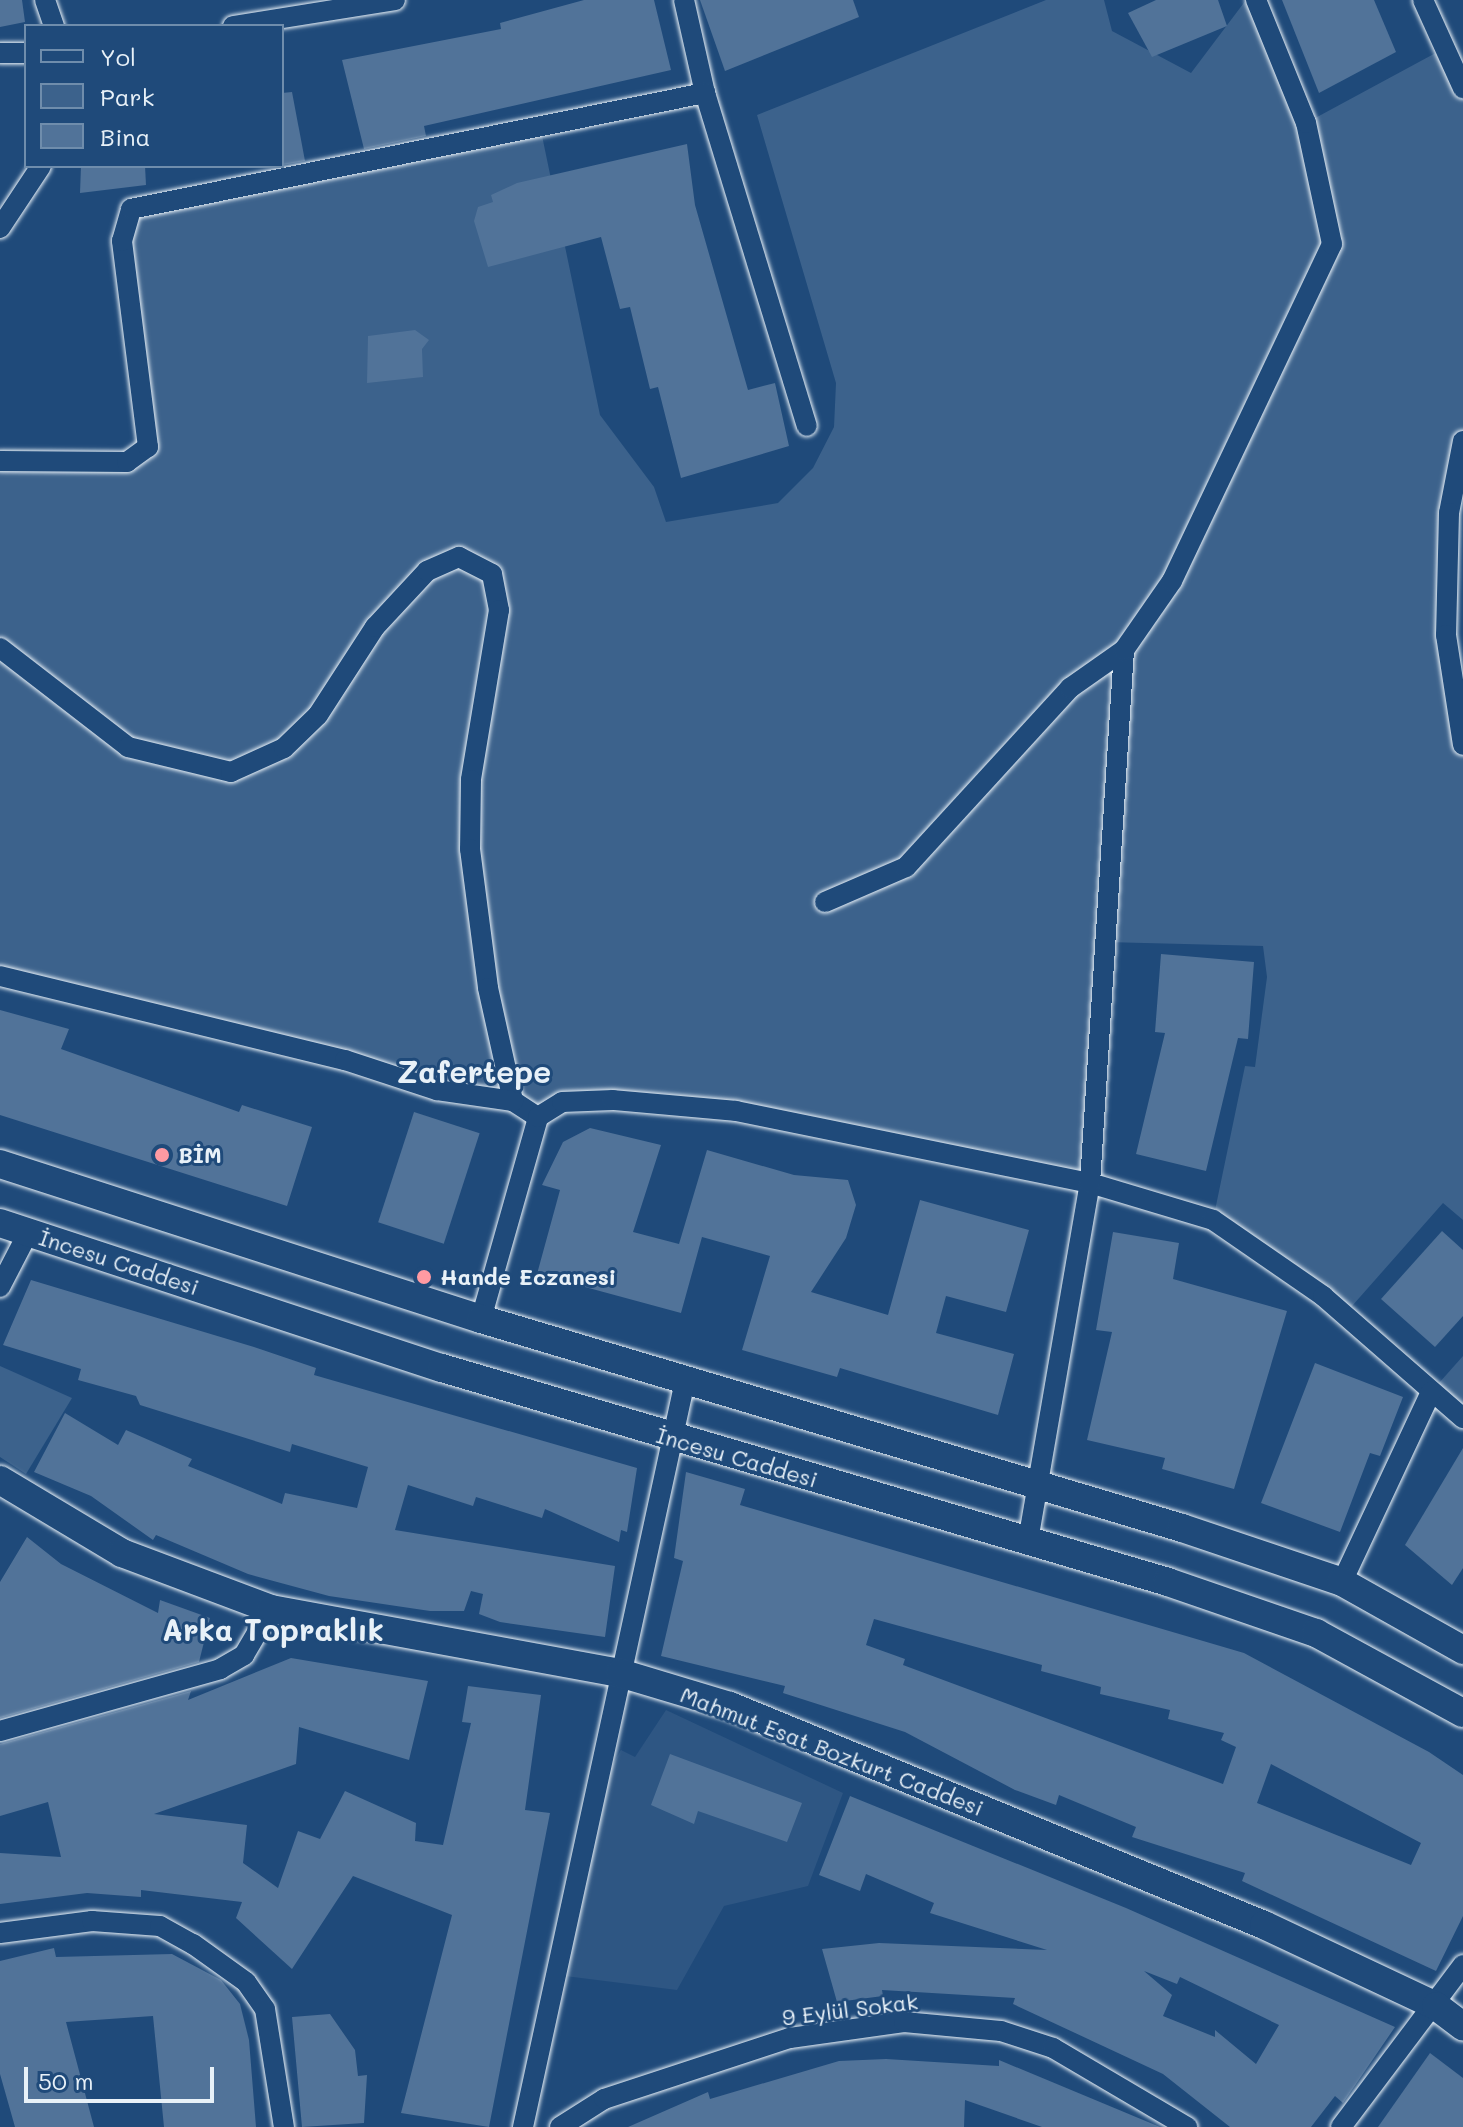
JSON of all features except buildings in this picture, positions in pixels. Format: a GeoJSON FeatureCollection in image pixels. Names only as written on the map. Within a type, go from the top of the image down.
{"type":"FeatureCollection","features":[{"type":"Feature","properties":{"kind":"main road"},"geometry":{"type":"LineString","coordinates":[[0,1164],[481,1319],[1038,1486],[1342,1582],[1463,1650]]}},
{"type":"Feature","properties":{"kind":"main road","name":"İncesu Caddesi"},"geometry":{"type":"LineString","coordinates":[[0,1223],[670,1438],[1028,1541],[1316,1633],[1463,1713]]}},
{"type":"Feature","properties":{"kind":"main road","name":"Mahmut Esat Bozkurt Caddesi"},"geometry":{"type":"LineString","coordinates":[[0,1480],[122,1553],[271,1609],[620,1673],[730,1706],[1264,1925],[1436,2006],[1463,2026]]}},
{"type":"Feature","properties":{"kind":"street"},"geometry":{"type":"LineString","coordinates":[[45,0],[53,24]]}},
{"type":"Feature","properties":{"kind":"street"},"geometry":{"type":"LineString","coordinates":[[240,24],[304,7],[395,0]]}},
{"type":"Feature","properties":{"kind":"street"},"geometry":{"type":"LineString","coordinates":[[684,0],[705,93],[807,426]]}},
{"type":"Feature","properties":{"kind":"street"},"geometry":{"type":"LineString","coordinates":[[825,902],[906,867],[1070,688],[1124,650],[1172,581],[1332,244],[1306,123],[1256,0]]}},
{"type":"Feature","properties":{"kind":"street"},"geometry":{"type":"LineString","coordinates":[[1423,0],[1463,88]]}},
{"type":"Feature","properties":{"kind":"street"},"geometry":{"type":"LineString","coordinates":[[0,53],[24,53]]}},
{"type":"Feature","properties":{"kind":"street"},"geometry":{"type":"LineString","coordinates":[[0,461],[127,462],[148,447],[122,241],[131,209],[705,93]]}},
{"type":"Feature","properties":{"kind":"street"},"geometry":{"type":"LineString","coordinates":[[0,228],[40,168]]}},
{"type":"Feature","properties":{"kind":"street"},"geometry":{"type":"LineString","coordinates":[[1463,441],[1449,513],[1446,635],[1463,745]]}},
{"type":"Feature","properties":{"kind":"street"},"geometry":{"type":"LineString","coordinates":[[0,648],[128,747],[231,772],[284,748],[318,715],[375,627],[427,571],[459,557],[492,574],[499,610],[468,810],[488,988],[513,1101]]}},
{"type":"Feature","properties":{"kind":"street"},"geometry":{"type":"LineString","coordinates":[[1028,1541],[1090,1183],[1124,650]]}},
{"type":"Feature","properties":{"kind":"street"},"geometry":{"type":"LineString","coordinates":[[0,976],[345,1060],[437,1090],[513,1101],[538,1117]]}},
{"type":"Feature","properties":{"kind":"street"},"geometry":{"type":"LineString","coordinates":[[481,1319],[538,1117],[562,1102],[613,1100],[736,1111],[1090,1183],[1213,1220],[1323,1296],[1463,1418]]}},
{"type":"Feature","properties":{"kind":"street"},"geometry":{"type":"LineString","coordinates":[[0,1287],[28,1233]]}},
{"type":"Feature","properties":{"kind":"street"},"geometry":{"type":"LineString","coordinates":[[523,2127],[670,1438],[685,1381]]}},
{"type":"Feature","properties":{"kind":"street"},"geometry":{"type":"LineString","coordinates":[[1342,1582],[1431,1392]]}},
{"type":"Feature","properties":{"kind":"street"},"geometry":{"type":"LineString","coordinates":[[0,1731],[208,1674],[244,1655],[271,1609]]}},
{"type":"Feature","properties":{"kind":"street"},"geometry":{"type":"LineString","coordinates":[[0,1933],[92,1921],[160,1926],[193,1944],[246,1982],[265,2009],[284,2127]]}},
{"type":"Feature","properties":{"kind":"street"},"geometry":{"type":"LineString","coordinates":[[1341,2127],[1436,2006],[1463,1965]]}},
{"type":"Feature","properties":{"kind":"street","name":"9 Eylül Sokak"},"geometry":{"type":"LineString","coordinates":[[560,2127],[604,2099],[790,2038],[904,2022],[1001,2031],[1053,2048],[1187,2127]]}},
{"type":"Feature","properties":{"kind":"shaded area"},"geometry":{"type":"Polygon","coordinates":[[[666,1710],[843,1793],[808,1886],[724,1906],[677,1990],[565,1976],[610,1770],[621,1750],[635,1757],[666,1710]]]}},
{"type":"Feature","properties":{"kind":"green space"},"geometry":{"type":"Polygon","coordinates":[[[1046,0],[1104,0],[1112,31],[1191,73],[1246,0],[1306,123],[1443,49],[1463,88],[1463,441],[1446,635],[1463,745],[1463,1220],[1443,1203],[1345,1314],[1213,1220],[1245,1066],[1255,1067],[1267,977],[1263,946],[1105,942],[1090,1183],[736,1111],[613,1100],[538,1117],[0,976],[0,461],[127,462],[148,447],[125,219],[540,126],[600,415],[654,487],[666,522],[778,503],[813,468],[834,427],[836,383],[757,115],[1046,0]]]}},
{"type":"Feature","properties":{"kind":"green space"},"geometry":{"type":"Polygon","coordinates":[[[1463,1356],[1463,1408],[1431,1392],[1463,1356]]]}},
{"type":"Feature","properties":{"kind":"green space"},"geometry":{"type":"Polygon","coordinates":[[[0,1366],[72,1398],[26,1474],[0,1457],[0,1366]]]}},
{"type":"Feature","properties":{"kind":"place","name":"BİM"},"geometry":{"type":"Point","coordinates":[162,1155]}},
{"type":"Feature","properties":{"kind":"place","name":"Hande Eczanesi"},"geometry":{"type":"Point","coordinates":[424,1277]}},
{"type":"Feature","properties":{"kind":"district","name":"Zafertepe"},"geometry":{"type":"Point","coordinates":[474,1071]}},
{"type":"Feature","properties":{"kind":"district","name":"Arka Topraklık"},"geometry":{"type":"Point","coordinates":[273,1629]}}]}
